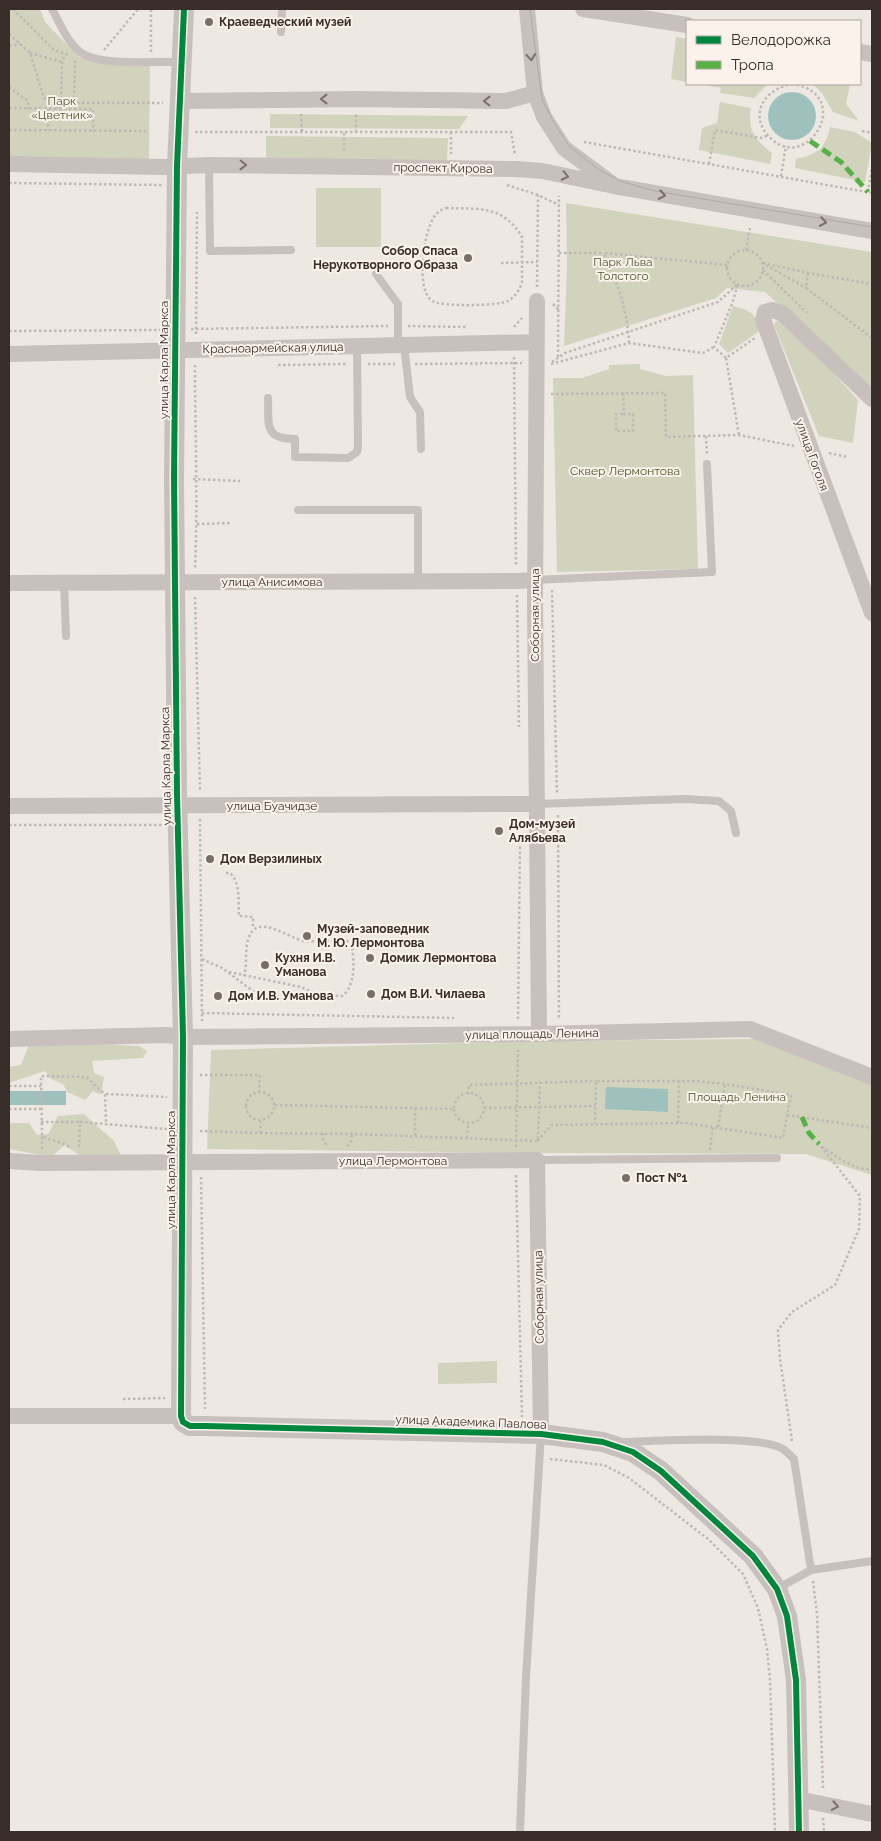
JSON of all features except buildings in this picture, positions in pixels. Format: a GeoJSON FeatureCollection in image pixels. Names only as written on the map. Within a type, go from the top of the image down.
{"type":"FeatureCollection","features":[{"type":"Feature","properties":{"kind":"street","name":"улица Карла Маркса"},"geometry":{"type":"LineString","coordinates":[[184,9],[182,62],[172,102],[177,166],[174,478],[178,816],[192,1037],[191,1076],[183,1130],[192,1162],[192,1423]]}},
{"type":"Feature","properties":{"kind":"street"},"geometry":{"type":"LineString","coordinates":[[527,9],[535,93],[544,118],[564,148],[614,186]]}},
{"type":"Feature","properties":{"kind":"street"},"geometry":{"type":"LineString","coordinates":[[583,9],[686,25]]}},
{"type":"Feature","properties":{"kind":"street"},"geometry":{"type":"LineString","coordinates":[[172,102],[356,99],[506,101],[535,93]]}},
{"type":"Feature","properties":{"kind":"street","name":"проспект Кирова"},"geometry":{"type":"LineString","coordinates":[[9,164],[451,168],[542,171],[614,186],[872,231]]}},
{"type":"Feature","properties":{"kind":"street","name":"Соборная улица"},"geometry":{"type":"LineString","coordinates":[[537,301],[535,580],[539,1034]]}},
{"type":"Feature","properties":{"kind":"street","name":"улица Гоголя"},"geometry":{"type":"LineString","coordinates":[[872,399],[782,313],[772,310],[765,312],[763,320],[872,613]]}},
{"type":"Feature","properties":{"kind":"street","name":"Красноармейская улица"},"geometry":{"type":"LineString","coordinates":[[9,354],[401,345],[514,335],[537,342]]}},
{"type":"Feature","properties":{"kind":"street","name":"улица Анисимова"},"geometry":{"type":"LineString","coordinates":[[9,583],[535,580]]}},
{"type":"Feature","properties":{"kind":"street","name":"улица Буачидзе"},"geometry":{"type":"LineString","coordinates":[[9,806],[178,816],[200,806],[536,804]]}},
{"type":"Feature","properties":{"kind":"street","name":"улица площадь Ленина"},"geometry":{"type":"LineString","coordinates":[[192,1037],[559,1034],[750,1029],[872,1077]]}},
{"type":"Feature","properties":{"kind":"street"},"geometry":{"type":"LineString","coordinates":[[9,1039],[167,1035],[192,1037]]}},
{"type":"Feature","properties":{"kind":"street","name":"Соборная улица"},"geometry":{"type":"LineString","coordinates":[[533,1434],[536,1160]]}},
{"type":"Feature","properties":{"kind":"street","name":"улица Лермонтова"},"geometry":{"type":"LineString","coordinates":[[9,1161],[536,1160]]}},
{"type":"Feature","properties":{"kind":"street","name":"улица Академика Павлова"},"geometry":{"type":"LineString","coordinates":[[9,1416],[533,1434],[603,1442],[633,1452],[661,1471],[753,1556],[777,1589],[787,1616],[796,1680],[799,1832]]}},
{"type":"Feature","properties":{"kind":"street"},"geometry":{"type":"LineString","coordinates":[[798,1798],[872,1814]]}},
{"type":"Feature","properties":{"kind":"lane"},"geometry":{"type":"LineString","coordinates":[[52,9],[75,47],[82,54],[102,60],[182,62]]}},
{"type":"Feature","properties":{"kind":"lane"},"geometry":{"type":"LineString","coordinates":[[281,32],[282,9]]}},
{"type":"Feature","properties":{"kind":"lane"},"geometry":{"type":"LineString","coordinates":[[209,165],[210,251],[291,250]]}},
{"type":"Feature","properties":{"kind":"lane"},"geometry":{"type":"LineString","coordinates":[[376,274],[398,304],[398,326],[407,364],[410,397],[420,412],[421,449]]}},
{"type":"Feature","properties":{"kind":"lane"},"geometry":{"type":"LineString","coordinates":[[268,398],[269,426],[272,434],[281,439],[295,439],[295,457],[348,458],[356,452],[358,446],[357,346]]}},
{"type":"Feature","properties":{"kind":"lane"},"geometry":{"type":"LineString","coordinates":[[535,580],[712,572],[707,464]]}},
{"type":"Feature","properties":{"kind":"lane"},"geometry":{"type":"LineString","coordinates":[[298,510],[418,510],[418,582]]}},
{"type":"Feature","properties":{"kind":"lane"},"geometry":{"type":"LineString","coordinates":[[64,582],[66,636]]}},
{"type":"Feature","properties":{"kind":"lane"},"geometry":{"type":"LineString","coordinates":[[536,804],[684,798],[719,801],[731,811],[736,833]]}},
{"type":"Feature","properties":{"kind":"lane","name":"улица Лермонтова"},"geometry":{"type":"LineString","coordinates":[[536,1160],[777,1158]]}},
{"type":"Feature","properties":{"kind":"lane"},"geometry":{"type":"LineString","coordinates":[[520,1832],[526,1677],[540,1458],[533,1434]]}},
{"type":"Feature","properties":{"kind":"lane"},"geometry":{"type":"LineString","coordinates":[[603,1442],[724,1440],[761,1442],[782,1448],[794,1459],[811,1570]]}},
{"type":"Feature","properties":{"kind":"lane"},"geometry":{"type":"LineString","coordinates":[[777,1589],[811,1570],[872,1561]]}},
{"type":"Feature","properties":{"kind":"path"},"geometry":{"type":"LineString","coordinates":[[13,9],[54,50],[65,55],[75,55],[74,103]]}},
{"type":"Feature","properties":{"kind":"path"},"geometry":{"type":"LineString","coordinates":[[97,59],[138,9]]}},
{"type":"Feature","properties":{"kind":"path"},"geometry":{"type":"LineString","coordinates":[[151,61],[152,9]]}},
{"type":"Feature","properties":{"kind":"path"},"geometry":{"type":"LineString","coordinates":[[9,34],[30,53],[62,62]]}},
{"type":"Feature","properties":{"kind":"path"},"geometry":{"type":"LineString","coordinates":[[9,46],[20,44]]}},
{"type":"Feature","properties":{"kind":"path"},"geometry":{"type":"LineString","coordinates":[[30,53],[44,98],[61,109]]}},
{"type":"Feature","properties":{"kind":"path"},"geometry":{"type":"LineString","coordinates":[[61,109],[62,62],[65,55]]}},
{"type":"Feature","properties":{"kind":"path"},"geometry":{"type":"LineString","coordinates":[[789,85],[775,89],[768,95],[760,112],[761,121],[768,135],[777,143],[796,147],[810,141],[819,132],[823,114],[822,105],[817,96],[802,85]]}},
{"type":"Feature","properties":{"kind":"path"},"geometry":{"type":"LineString","coordinates":[[9,86],[28,100],[28,109]]}},
{"type":"Feature","properties":{"kind":"path"},"geometry":{"type":"LineString","coordinates":[[62,104],[172,102]]}},
{"type":"Feature","properties":{"kind":"path"},"geometry":{"type":"LineString","coordinates":[[9,108],[93,110],[93,131]]}},
{"type":"Feature","properties":{"kind":"path"},"geometry":{"type":"LineString","coordinates":[[48,109],[48,131]]}},
{"type":"Feature","properties":{"kind":"path"},"geometry":{"type":"LineString","coordinates":[[9,130],[148,131]]}},
{"type":"Feature","properties":{"kind":"path"},"geometry":{"type":"LineString","coordinates":[[709,164],[715,130],[761,138],[768,135]]}},
{"type":"Feature","properties":{"kind":"path"},"geometry":{"type":"LineString","coordinates":[[862,131],[872,133]]}},
{"type":"Feature","properties":{"kind":"path"},"geometry":{"type":"LineString","coordinates":[[191,132],[511,132],[516,169]]}},
{"type":"Feature","properties":{"kind":"path"},"geometry":{"type":"LineString","coordinates":[[344,132],[344,149]]}},
{"type":"Feature","properties":{"kind":"path"},"geometry":{"type":"LineString","coordinates":[[451,132],[451,168]]}},
{"type":"Feature","properties":{"kind":"path"},"geometry":{"type":"LineString","coordinates":[[583,142],[870,193],[872,168]]}},
{"type":"Feature","properties":{"kind":"path"},"geometry":{"type":"LineString","coordinates":[[781,176],[786,146]]}},
{"type":"Feature","properties":{"kind":"path"},"geometry":{"type":"LineString","coordinates":[[9,182],[163,185]]}},
{"type":"Feature","properties":{"kind":"path"},"geometry":{"type":"LineString","coordinates":[[498,185],[507,185],[538,195],[559,205]]}},
{"type":"Feature","properties":{"kind":"path"},"geometry":{"type":"LineString","coordinates":[[537,301],[538,195]]}},
{"type":"Feature","properties":{"kind":"path"},"geometry":{"type":"LineString","coordinates":[[558,357],[559,196]]}},
{"type":"Feature","properties":{"kind":"path"},"geometry":{"type":"LineString","coordinates":[[446,208],[488,209],[506,218],[515,226],[522,238],[522,262],[522,283],[520,289],[515,296],[506,302],[444,304],[432,300],[424,290],[422,261],[424,247],[433,219],[446,208]]}},
{"type":"Feature","properties":{"kind":"path"},"geometry":{"type":"LineString","coordinates":[[192,1037],[202,1013],[195,582],[197,524],[195,479],[197,210]]}},
{"type":"Feature","properties":{"kind":"path"},"geometry":{"type":"LineString","coordinates":[[746,250],[750,228]]}},
{"type":"Feature","properties":{"kind":"path"},"geometry":{"type":"LineString","coordinates":[[752,251],[759,256],[763,263],[760,278],[754,284],[746,286],[731,280],[727,264],[730,257],[736,252],[752,251]]}},
{"type":"Feature","properties":{"kind":"path"},"geometry":{"type":"LineString","coordinates":[[559,254],[604,253],[727,264]]}},
{"type":"Feature","properties":{"kind":"path"},"geometry":{"type":"LineString","coordinates":[[604,253],[616,279],[623,303],[628,331],[628,344]]}},
{"type":"Feature","properties":{"kind":"path"},"geometry":{"type":"LineString","coordinates":[[501,262],[537,262]]}},
{"type":"Feature","properties":{"kind":"path"},"geometry":{"type":"LineString","coordinates":[[763,263],[872,284]]}},
{"type":"Feature","properties":{"kind":"path"},"geometry":{"type":"LineString","coordinates":[[763,263],[806,288],[872,338]]}},
{"type":"Feature","properties":{"kind":"path"},"geometry":{"type":"LineString","coordinates":[[806,288],[808,273]]}},
{"type":"Feature","properties":{"kind":"path"},"geometry":{"type":"LineString","coordinates":[[738,284],[732,304],[714,347],[703,353],[628,344],[548,364],[565,352],[718,302],[738,284]]}},
{"type":"Feature","properties":{"kind":"path"},"geometry":{"type":"LineString","coordinates":[[9,331],[398,326],[475,327]]}},
{"type":"Feature","properties":{"kind":"path"},"geometry":{"type":"LineString","coordinates":[[514,335],[519,727]]}},
{"type":"Feature","properties":{"kind":"path"},"geometry":{"type":"LineString","coordinates":[[726,358],[756,337]]}},
{"type":"Feature","properties":{"kind":"path"},"geometry":{"type":"LineString","coordinates":[[714,347],[726,358],[739,435]]}},
{"type":"Feature","properties":{"kind":"path"},"geometry":{"type":"LineString","coordinates":[[271,365],[537,364]]}},
{"type":"Feature","properties":{"kind":"path"},"geometry":{"type":"LineString","coordinates":[[623,393],[624,414]]}},
{"type":"Feature","properties":{"kind":"path"},"geometry":{"type":"LineString","coordinates":[[549,394],[665,393],[666,437],[739,435],[810,450]]}},
{"type":"Feature","properties":{"kind":"path"},"geometry":{"type":"LineString","coordinates":[[616,414],[624,414],[633,414],[633,431],[616,432],[616,414]]}},
{"type":"Feature","properties":{"kind":"path"},"geometry":{"type":"LineString","coordinates":[[706,436],[707,464]]}},
{"type":"Feature","properties":{"kind":"path"},"geometry":{"type":"LineString","coordinates":[[174,478],[240,481]]}},
{"type":"Feature","properties":{"kind":"path"},"geometry":{"type":"LineString","coordinates":[[197,524],[231,523]]}},
{"type":"Feature","properties":{"kind":"path"},"geometry":{"type":"LineString","coordinates":[[552,579],[557,802],[559,1034]]}},
{"type":"Feature","properties":{"kind":"path"},"geometry":{"type":"LineString","coordinates":[[9,825],[178,816],[200,825]]}},
{"type":"Feature","properties":{"kind":"path"},"geometry":{"type":"LineString","coordinates":[[521,834],[518,1084],[515,1160],[522,1421],[526,1423],[533,1434]]}},
{"type":"Feature","properties":{"kind":"path"},"geometry":{"type":"LineString","coordinates":[[226,873],[230,873],[235,877],[238,883],[239,916],[252,917],[253,929],[247,943],[247,965],[244,976]]}},
{"type":"Feature","properties":{"kind":"path"},"geometry":{"type":"LineString","coordinates":[[229,972],[301,987],[318,996],[342,996],[348,991],[353,972],[352,946],[348,941],[304,941],[271,928],[257,927],[253,929]]}},
{"type":"Feature","properties":{"kind":"path"},"geometry":{"type":"LineString","coordinates":[[202,959],[214,963],[229,972],[265,1000],[270,1001]]}},
{"type":"Feature","properties":{"kind":"path"},"geometry":{"type":"LineString","coordinates":[[202,1013],[459,1018]]}},
{"type":"Feature","properties":{"kind":"path"},"geometry":{"type":"LineString","coordinates":[[191,1076],[201,1066]]}},
{"type":"Feature","properties":{"kind":"path"},"geometry":{"type":"LineString","coordinates":[[191,1076],[260,1075],[259,1091]]}},
{"type":"Feature","properties":{"kind":"path"},"geometry":{"type":"LineString","coordinates":[[42,1150],[41,1076],[86,1077],[105,1094],[169,1097]]}},
{"type":"Feature","properties":{"kind":"path"},"geometry":{"type":"LineString","coordinates":[[595,1124],[596,1081]]}},
{"type":"Feature","properties":{"kind":"path"},"geometry":{"type":"LineString","coordinates":[[468,1094],[469,1085],[540,1082],[679,1081],[725,1084],[791,1095],[783,1138],[713,1126],[678,1123],[595,1124],[551,1125],[538,1141]]}},
{"type":"Feature","properties":{"kind":"path"},"geometry":{"type":"LineString","coordinates":[[678,1123],[679,1081]]}},
{"type":"Feature","properties":{"kind":"path"},"geometry":{"type":"LineString","coordinates":[[538,1141],[540,1082]]}},
{"type":"Feature","properties":{"kind":"path"},"geometry":{"type":"LineString","coordinates":[[718,1127],[725,1084]]}},
{"type":"Feature","properties":{"kind":"path"},"geometry":{"type":"LineString","coordinates":[[9,1086],[41,1087]]}},
{"type":"Feature","properties":{"kind":"path"},"geometry":{"type":"LineString","coordinates":[[259,1091],[267,1093],[272,1098],[274,1105],[273,1112],[268,1118],[260,1120],[253,1119],[245,1106],[247,1099],[252,1093],[259,1091]]}},
{"type":"Feature","properties":{"kind":"path"},"geometry":{"type":"LineString","coordinates":[[105,1094],[106,1124]]}},
{"type":"Feature","properties":{"kind":"path"},"geometry":{"type":"LineString","coordinates":[[468,1094],[476,1096],[482,1101],[484,1108],[482,1116],[476,1122],[468,1124],[456,1116],[454,1109],[456,1102],[461,1096],[468,1094]]}},
{"type":"Feature","properties":{"kind":"path"},"geometry":{"type":"LineString","coordinates":[[274,1105],[454,1109]]}},
{"type":"Feature","properties":{"kind":"path"},"geometry":{"type":"LineString","coordinates":[[484,1108],[595,1106]]}},
{"type":"Feature","properties":{"kind":"path"},"geometry":{"type":"LineString","coordinates":[[9,1109],[41,1108]]}},
{"type":"Feature","properties":{"kind":"path"},"geometry":{"type":"LineString","coordinates":[[415,1108],[415,1136]]}},
{"type":"Feature","properties":{"kind":"path"},"geometry":{"type":"LineString","coordinates":[[787,1115],[872,1128]]}},
{"type":"Feature","properties":{"kind":"path"},"geometry":{"type":"LineString","coordinates":[[260,1120],[260,1133]]}},
{"type":"Feature","properties":{"kind":"path"},"geometry":{"type":"LineString","coordinates":[[41,1122],[80,1122],[183,1130]]}},
{"type":"Feature","properties":{"kind":"path"},"geometry":{"type":"LineString","coordinates":[[79,1153],[80,1122]]}},
{"type":"Feature","properties":{"kind":"path"},"geometry":{"type":"LineString","coordinates":[[467,1138],[468,1124]]}},
{"type":"Feature","properties":{"kind":"path"},"geometry":{"type":"LineString","coordinates":[[708,1159],[713,1126]]}},
{"type":"Feature","properties":{"kind":"path"},"geometry":{"type":"LineString","coordinates":[[192,1423],[192,1162],[200,1130],[538,1141]]}},
{"type":"Feature","properties":{"kind":"path"},"geometry":{"type":"LineString","coordinates":[[323,1133],[323,1140],[331,1149]]}},
{"type":"Feature","properties":{"kind":"path"},"geometry":{"type":"LineString","coordinates":[[344,1149],[349,1145],[352,1134]]}},
{"type":"Feature","properties":{"kind":"path"},"geometry":{"type":"LineString","coordinates":[[42,1136],[50,1141],[65,1144],[71,1148]]}},
{"type":"Feature","properties":{"kind":"path"},"geometry":{"type":"LineString","coordinates":[[794,1459],[780,1359],[778,1330],[792,1312],[834,1285],[859,1229],[860,1196],[819,1144],[852,1166],[872,1169]]}},
{"type":"Feature","properties":{"kind":"path"},"geometry":{"type":"LineString","coordinates":[[114,1400],[172,1398]]}},
{"type":"Feature","properties":{"kind":"path"},"geometry":{"type":"LineString","coordinates":[[540,1458],[604,1465],[629,1478],[708,1539],[743,1574],[758,1608],[767,1649],[770,1680],[775,1832]]}},
{"type":"Feature","properties":{"kind":"path"},"geometry":{"type":"LineString","coordinates":[[811,1570],[817,1614],[824,1832]]}},
{"type":"Feature","properties":{"kind":"green space","name":"Парк «Цветник»"},"geometry":{"type":"Polygon","coordinates":[[[9,9],[40,9],[45,22],[80,58],[150,64],[149,162],[9,161],[9,9]]]}},
{"type":"Feature","properties":{"kind":"green space"},"geometry":{"type":"Polygon","coordinates":[[[676,37],[686,39],[686,82],[671,79],[676,37]]]}},
{"type":"Feature","properties":{"kind":"green space"},"geometry":{"type":"Polygon","coordinates":[[[704,85],[767,85],[754,98],[720,93],[721,88],[704,85]]]}},
{"type":"Feature","properties":{"kind":"green space"},"geometry":{"type":"Polygon","coordinates":[[[813,85],[850,85],[846,104],[859,121],[833,112],[822,93],[813,85]]]}},
{"type":"Feature","properties":{"kind":"green space"},"geometry":{"type":"Polygon","coordinates":[[[720,102],[751,108],[751,128],[761,144],[772,153],[770,164],[699,150],[702,128],[717,123],[720,102]]]}},
{"type":"Feature","properties":{"kind":"green space"},"geometry":{"type":"Polygon","coordinates":[[[270,114],[468,116],[459,129],[270,128],[270,114]]]}},
{"type":"Feature","properties":{"kind":"green space"},"geometry":{"type":"Polygon","coordinates":[[[830,127],[855,132],[872,143],[865,182],[795,168],[796,159],[815,153],[823,146],[830,127]]]}},
{"type":"Feature","properties":{"kind":"green space"},"geometry":{"type":"Polygon","coordinates":[[[266,136],[448,138],[447,162],[266,159],[266,136]]]}},
{"type":"Feature","properties":{"kind":"green space"},"geometry":{"type":"Polygon","coordinates":[[[316,188],[381,188],[381,247],[316,247],[316,188]]]}},
{"type":"Feature","properties":{"kind":"green space","name":"Парк Льва Толстого"},"geometry":{"type":"Polygon","coordinates":[[[566,203],[872,252],[872,390],[765,292],[727,288],[716,298],[564,346],[567,267],[566,203]]]}},
{"type":"Feature","properties":{"kind":"green space"},"geometry":{"type":"Polygon","coordinates":[[[733,306],[751,313],[761,330],[728,353],[719,344],[733,306]]]}},
{"type":"Feature","properties":{"kind":"green space"},"geometry":{"type":"Polygon","coordinates":[[[785,320],[858,400],[853,443],[819,436],[774,325],[776,321],[785,320]]]}},
{"type":"Feature","properties":{"kind":"green space","name":"Сквер Лермонтова"},"geometry":{"type":"Polygon","coordinates":[[[640,364],[640,369],[666,376],[693,375],[698,569],[557,572],[553,378],[582,378],[609,369],[609,365],[640,364]]]}},
{"type":"Feature","properties":{"kind":"green space","name":"Площадь Ленина"},"geometry":{"type":"Polygon","coordinates":[[[756,1039],[872,1084],[872,1175],[806,1154],[207,1149],[211,1050],[540,1041],[756,1039]]]}},
{"type":"Feature","properties":{"kind":"green space"},"geometry":{"type":"Polygon","coordinates":[[[46,1041],[139,1046],[147,1051],[143,1058],[92,1061],[94,1073],[104,1077],[101,1095],[93,1091],[85,1100],[67,1092],[63,1084],[51,1079],[45,1071],[9,1083],[9,1067],[21,1065],[29,1045],[46,1041]]]}},
{"type":"Feature","properties":{"kind":"green space"},"geometry":{"type":"Polygon","coordinates":[[[84,1114],[114,1141],[122,1158],[83,1158],[65,1145],[51,1157],[9,1149],[9,1123],[29,1123],[37,1135],[48,1134],[58,1116],[84,1114]]]}},
{"type":"Feature","properties":{"kind":"green space"},"geometry":{"type":"Polygon","coordinates":[[[497,1361],[497,1383],[438,1384],[438,1363],[497,1361]]]}},
{"type":"Feature","properties":{"kind":"water"},"geometry":{"type":"Polygon","coordinates":[[[792,92],[801,94],[809,99],[814,107],[816,116],[814,125],[809,133],[801,138],[792,140],[783,138],[775,133],[770,125],[768,116],[770,107],[775,99],[783,94],[792,92]]]}},
{"type":"Feature","properties":{"kind":"water"},"geometry":{"type":"Polygon","coordinates":[[[606,1087],[668,1089],[668,1112],[605,1109],[606,1087]]]}},
{"type":"Feature","properties":{"kind":"water"},"geometry":{"type":"Polygon","coordinates":[[[9,1091],[66,1091],[66,1105],[9,1105],[9,1091]]]}},
{"type":"Feature","properties":{"kind":"tram line"},"geometry":{"type":"LineString","coordinates":[[530,9],[542,99],[554,123],[569,146],[598,169],[620,181],[655,191],[872,227]]}},
{"type":"Feature","properties":{"kind":"marked path"},"geometry":{"type":"LineString","coordinates":[[810,141],[841,162],[868,192]]}},
{"type":"Feature","properties":{"kind":"marked path"},"geometry":{"type":"LineString","coordinates":[[802,1117],[809,1133],[819,1144]]}},
{"type":"Feature","properties":{"kind":"cycle path"},"geometry":{"type":"LineString","coordinates":[[184,9],[177,166],[174,478],[177,794],[183,1037],[181,1416],[183,1422],[190,1426],[541,1434],[603,1442],[633,1452],[661,1471],[753,1556],[777,1589],[787,1616],[796,1680],[799,1832]]}},
{"type":"Feature","properties":{"kind":"place","name":"Краеведческий музей"},"geometry":{"type":"Point","coordinates":[209,22]}},
{"type":"Feature","properties":{"kind":"place","name":"Собор Спаса Нерукотворного Образа"},"geometry":{"type":"Point","coordinates":[468,258]}},
{"type":"Feature","properties":{"kind":"place","name":"Дом-музей Алябьева"},"geometry":{"type":"Point","coordinates":[499,831]}},
{"type":"Feature","properties":{"kind":"place","name":"Дом Верзилиных"},"geometry":{"type":"Point","coordinates":[210,859]}},
{"type":"Feature","properties":{"kind":"place","name":"Музей-заповедник М. Ю. Лермонтова"},"geometry":{"type":"Point","coordinates":[307,936]}},
{"type":"Feature","properties":{"kind":"place","name":"Домик Лермонтова"},"geometry":{"type":"Point","coordinates":[370,958]}},
{"type":"Feature","properties":{"kind":"place","name":"Кухня И.В. Уманова"},"geometry":{"type":"Point","coordinates":[265,965]}},
{"type":"Feature","properties":{"kind":"place","name":"Дом В.И. Чилаева"},"geometry":{"type":"Point","coordinates":[371,994]}},
{"type":"Feature","properties":{"kind":"place","name":"Дом И.В. Уманова"},"geometry":{"type":"Point","coordinates":[218,996]}},
{"type":"Feature","properties":{"kind":"place","name":"Пост №1"},"geometry":{"type":"Point","coordinates":[626,1178]}}]}
